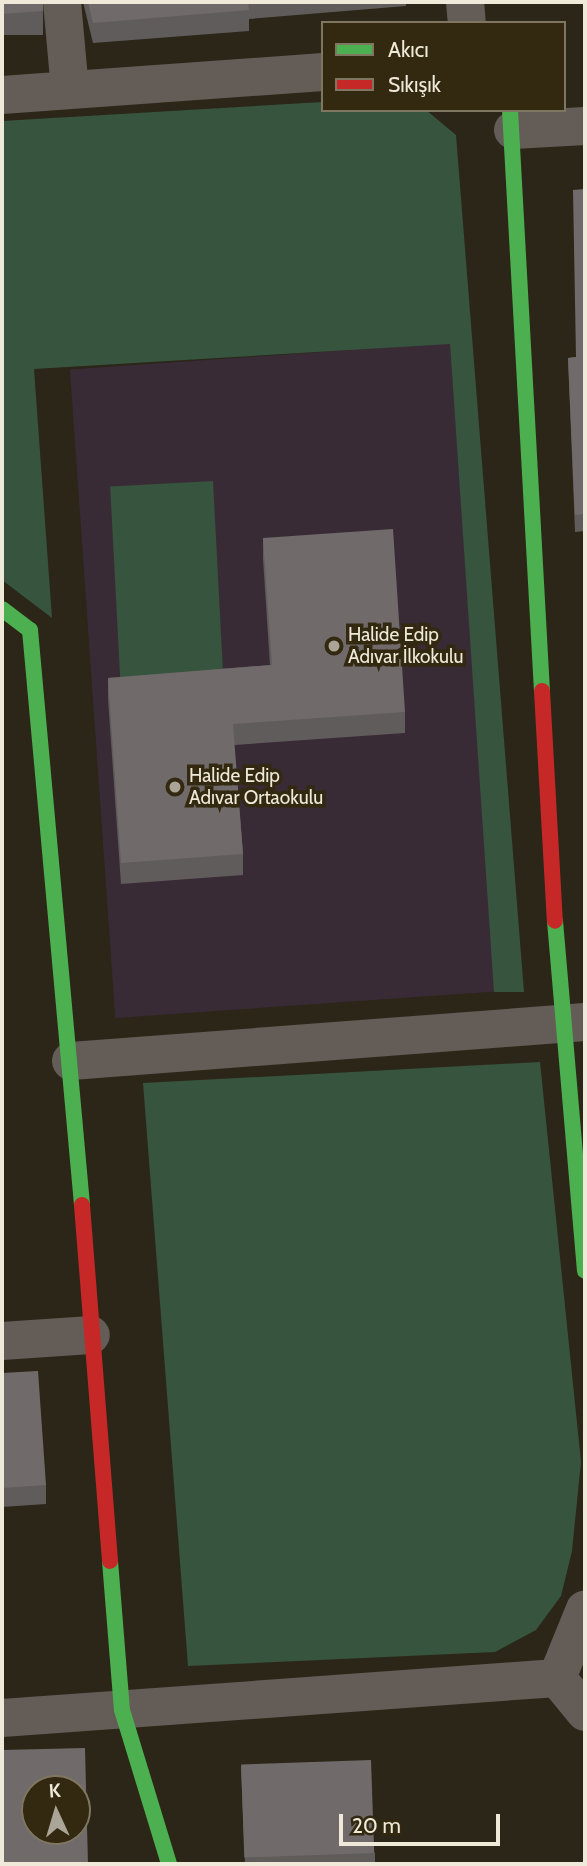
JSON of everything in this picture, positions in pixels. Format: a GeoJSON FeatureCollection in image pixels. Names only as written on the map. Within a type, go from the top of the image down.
{"type":"FeatureCollection","features":[{"type":"Feature","properties":{"kind":"street"},"geometry":{"type":"LineString","coordinates":[[62,2],[70,90]]}},
{"type":"Feature","properties":{"kind":"street"},"geometry":{"type":"LineString","coordinates":[[466,2],[467,21]]}},
{"type":"Feature","properties":{"kind":"street"},"geometry":{"type":"LineString","coordinates":[[2,95],[321,72]]}},
{"type":"Feature","properties":{"kind":"street"},"geometry":{"type":"LineString","coordinates":[[585,126],[512,120],[556,926],[576,1023],[585,1271]]}},
{"type":"Feature","properties":{"kind":"street"},"geometry":{"type":"LineString","coordinates":[[2,609],[30,630],[71,1061],[122,1710],[169,1864]]}},
{"type":"Feature","properties":{"kind":"street"},"geometry":{"type":"LineString","coordinates":[[71,1061],[576,1023]]}},
{"type":"Feature","properties":{"kind":"street"},"geometry":{"type":"LineString","coordinates":[[2,1341],[91,1335]]}},
{"type":"Feature","properties":{"kind":"street"},"geometry":{"type":"LineString","coordinates":[[557,1678],[585,1609]]}},
{"type":"Feature","properties":{"kind":"street"},"geometry":{"type":"LineString","coordinates":[[2,1718],[557,1678]]}},
{"type":"Feature","properties":{"kind":"street"},"geometry":{"type":"LineString","coordinates":[[557,1678],[585,1712]]}},
{"type":"Feature","properties":{"kind":"shaded area"},"geometry":{"type":"Polygon","coordinates":[[[450,343],[495,991],[115,1018],[70,370],[450,343]]]}},
{"type":"Feature","properties":{"kind":"green space"},"geometry":{"type":"Polygon","coordinates":[[[321,102],[321,112],[428,112],[456,135],[524,992],[494,992],[450,344],[34,369],[52,618],[2,580],[2,121],[321,102]]]}},
{"type":"Feature","properties":{"kind":"green space"},"geometry":{"type":"Polygon","coordinates":[[[213,481],[223,674],[120,679],[110,486],[213,481]]]}},
{"type":"Feature","properties":{"kind":"green space"},"geometry":{"type":"Polygon","coordinates":[[[540,1062],[581,1462],[572,1551],[561,1596],[536,1630],[495,1652],[188,1666],[143,1083],[540,1062]]]}},
{"type":"Feature","properties":{"kind":"building"},"geometry":{"type":"Polygon","coordinates":[[[2,2],[43,2],[43,11],[2,14],[2,2]]]}},
{"type":"Feature","properties":{"kind":"building"},"geometry":{"type":"Polygon","coordinates":[[[88,2],[248,2],[249,10],[93,23],[88,2]]]}},
{"type":"Feature","properties":{"kind":"building"},"geometry":{"type":"Polygon","coordinates":[[[585,189],[585,514],[575,515],[568,358],[576,357],[573,190],[585,189]]]}},
{"type":"Feature","properties":{"kind":"building"},"geometry":{"type":"Polygon","coordinates":[[[393,529],[405,712],[233,724],[243,854],[121,863],[108,678],[272,665],[263,538],[393,529]]]}},
{"type":"Feature","properties":{"kind":"building"},"geometry":{"type":"Polygon","coordinates":[[[38,1371],[46,1485],[2,1488],[2,1373],[38,1371]]]}},
{"type":"Feature","properties":{"kind":"building"},"geometry":{"type":"Polygon","coordinates":[[[85,1748],[86,1775],[21,1775],[21,1845],[88,1845],[88,1864],[2,1864],[2,1750],[85,1748]]]}},
{"type":"Feature","properties":{"kind":"building"},"geometry":{"type":"Polygon","coordinates":[[[371,1760],[374,1853],[244,1857],[241,1765],[371,1760]]]}},
{"type":"Feature","properties":{"kind":"traffic: fast"},"geometry":{"type":"LineString","coordinates":[[510,112],[542,691]]}},
{"type":"Feature","properties":{"kind":"traffic: fast"},"geometry":{"type":"LineString","coordinates":[[2,609],[30,630],[82,1205]]}},
{"type":"Feature","properties":{"kind":"traffic: fast"},"geometry":{"type":"LineString","coordinates":[[555,921],[585,1271]]}},
{"type":"Feature","properties":{"kind":"traffic: fast"},"geometry":{"type":"LineString","coordinates":[[110,1561],[122,1710],[169,1864]]}},
{"type":"Feature","properties":{"kind":"traffic: jam"},"geometry":{"type":"LineString","coordinates":[[542,691],[555,921]]}},
{"type":"Feature","properties":{"kind":"traffic: jam"},"geometry":{"type":"LineString","coordinates":[[82,1205],[110,1561]]}},
{"type":"Feature","properties":{"kind":"place","name":"Halide Edip Adıvar İlkokulu"},"geometry":{"type":"Point","coordinates":[334,646]}},
{"type":"Feature","properties":{"kind":"place","name":"Halide Edip Adıvar Ortaokulu"},"geometry":{"type":"Point","coordinates":[175,787]}}]}
